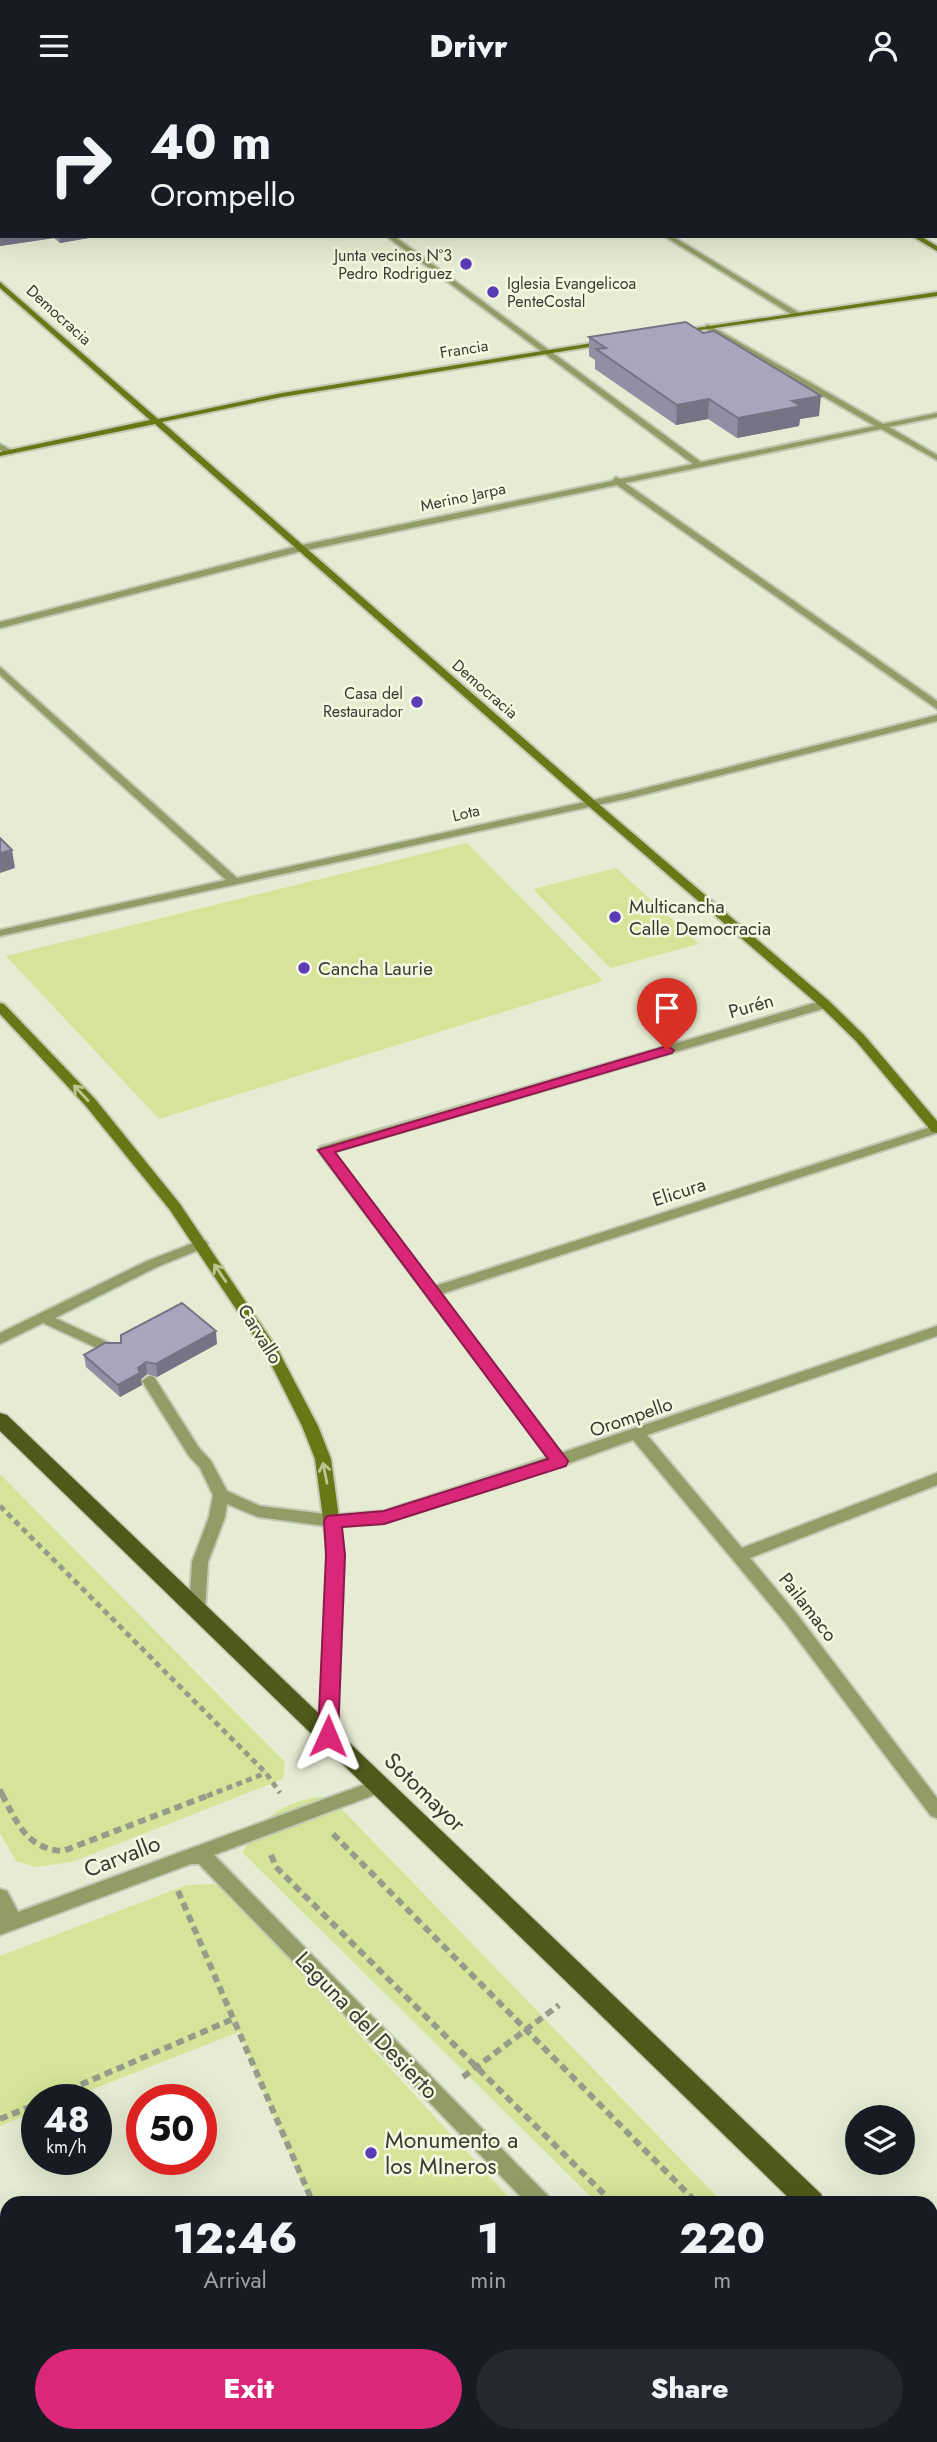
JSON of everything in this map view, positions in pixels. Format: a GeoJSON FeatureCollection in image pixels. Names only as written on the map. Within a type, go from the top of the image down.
{"type":"FeatureCollection","features":[{"type":"Feature","properties":{"kind":"main road","name":"Sotomayor"},"geometry":{"type":"LineString","coordinates":[[0,1420],[805,2196]]}},
{"type":"Feature","properties":{"kind":"street"},"geometry":{"type":"LineString","coordinates":[[392,238],[698,463]]}},
{"type":"Feature","properties":{"kind":"street"},"geometry":{"type":"LineString","coordinates":[[670,238],[797,314]]}},
{"type":"Feature","properties":{"kind":"street"},"geometry":{"type":"LineString","coordinates":[[918,238],[937,249]]}},
{"type":"Feature","properties":{"kind":"street","name":"Democracia"},"geometry":{"type":"LineString","coordinates":[[0,284],[590,802],[825,1004],[860,1038],[937,1129]]}},
{"type":"Feature","properties":{"kind":"street"},"geometry":{"type":"LineString","coordinates":[[676,332],[937,294]]}},
{"type":"Feature","properties":{"kind":"street"},"geometry":{"type":"LineString","coordinates":[[709,327],[937,459]]}},
{"type":"Feature","properties":{"kind":"street","name":"Francia"},"geometry":{"type":"LineString","coordinates":[[4,453],[153,420],[346,383],[624,339]]}},
{"type":"Feature","properties":{"kind":"street","name":"Merino Jarpa"},"geometry":{"type":"LineString","coordinates":[[0,625],[302,548],[616,480],[937,415]]}},
{"type":"Feature","properties":{"kind":"street"},"geometry":{"type":"LineString","coordinates":[[0,446],[4,453]]}},
{"type":"Feature","properties":{"kind":"street"},"geometry":{"type":"LineString","coordinates":[[616,480],[937,706]]}},
{"type":"Feature","properties":{"kind":"street"},"geometry":{"type":"LineString","coordinates":[[0,670],[233,880]]}},
{"type":"Feature","properties":{"kind":"street","name":"Lota"},"geometry":{"type":"LineString","coordinates":[[0,933],[590,802],[937,718]]}},
{"type":"Feature","properties":{"kind":"street","name":"Purén"},"geometry":{"type":"LineString","coordinates":[[432,1292],[325,1150],[825,1004]]}},
{"type":"Feature","properties":{"kind":"street","name":"Carvallo"},"geometry":{"type":"LineString","coordinates":[[0,1007],[124,1141],[201,1244],[273,1353],[293,1391],[323,1459],[333,1521],[335,1555],[328,1736]]}},
{"type":"Feature","properties":{"kind":"street","name":"Elicura"},"geometry":{"type":"LineString","coordinates":[[432,1292],[937,1129]]}},
{"type":"Feature","properties":{"kind":"street"},"geometry":{"type":"LineString","coordinates":[[0,1339],[46,1319],[152,1264],[201,1244]]}},
{"type":"Feature","properties":{"kind":"street"},"geometry":{"type":"LineString","coordinates":[[432,1292],[559,1461]]}},
{"type":"Feature","properties":{"kind":"street"},"geometry":{"type":"LineString","coordinates":[[46,1319],[115,1351]]}},
{"type":"Feature","properties":{"kind":"street","name":"Orompello"},"geometry":{"type":"LineString","coordinates":[[221,1495],[258,1511],[333,1521],[384,1517],[638,1435],[937,1331]]}},
{"type":"Feature","properties":{"kind":"street"},"geometry":{"type":"LineString","coordinates":[[149,1381],[194,1452],[206,1465],[221,1495],[217,1517],[200,1562],[197,1610]]}},
{"type":"Feature","properties":{"kind":"street","name":"Pailamaco"},"geometry":{"type":"LineString","coordinates":[[638,1435],[790,1617],[937,1811]]}},
{"type":"Feature","properties":{"kind":"street"},"geometry":{"type":"LineString","coordinates":[[740,1556],[937,1479]]}},
{"type":"Feature","properties":{"kind":"street","name":"Carvallo"},"geometry":{"type":"LineString","coordinates":[[7,1925],[379,1786]]}},
{"type":"Feature","properties":{"kind":"street","name":"Laguna del Desierto"},"geometry":{"type":"LineString","coordinates":[[190,1856],[204,1857],[534,2196]]}},
{"type":"Feature","properties":{"kind":"street"},"geometry":{"type":"LineString","coordinates":[[0,1897],[7,1925]]}},
{"type":"Feature","properties":{"kind":"path"},"geometry":{"type":"LineString","coordinates":[[0,1506],[266,1773],[296,1817]]}},
{"type":"Feature","properties":{"kind":"path"},"geometry":{"type":"LineString","coordinates":[[0,1789],[33,1846],[46,1852],[62,1851],[266,1773]]}},
{"type":"Feature","properties":{"kind":"path"},"geometry":{"type":"LineString","coordinates":[[331,1832],[690,2196]]}},
{"type":"Feature","properties":{"kind":"path"},"geometry":{"type":"LineString","coordinates":[[273,1842],[271,1854],[276,1867],[606,2196]]}},
{"type":"Feature","properties":{"kind":"path"},"geometry":{"type":"LineString","coordinates":[[167,1865],[310,2196]]}},
{"type":"Feature","properties":{"kind":"path"},"geometry":{"type":"LineString","coordinates":[[437,2096],[586,1986]]}},
{"type":"Feature","properties":{"kind":"path"},"geometry":{"type":"LineString","coordinates":[[82,2084],[233,2019]]}},
{"type":"Feature","properties":{"kind":"path"},"geometry":{"type":"LineString","coordinates":[[0,2119],[21,2110]]}},
{"type":"Feature","properties":{"kind":"green space","name":"Cancha Laurie"},"geometry":{"type":"Polygon","coordinates":[[[467,843],[603,981],[159,1119],[6,956],[467,843]]]}},
{"type":"Feature","properties":{"kind":"green space","name":"Multicancha Calle Democracia"},"geometry":{"type":"Polygon","coordinates":[[[616,868],[699,944],[610,968],[533,889],[616,868]]]}},
{"type":"Feature","properties":{"kind":"green space"},"geometry":{"type":"Polygon","coordinates":[[[0,1474],[285,1762],[283,1779],[72,1862],[35,1867],[16,1861],[0,1833],[0,1474]]]}},
{"type":"Feature","properties":{"kind":"green space"},"geometry":{"type":"Polygon","coordinates":[[[331,1798],[716,2196],[590,2196],[243,1853],[264,1822],[283,1808],[305,1800],[331,1798]]]}},
{"type":"Feature","properties":{"kind":"green space"},"geometry":{"type":"Polygon","coordinates":[[[213,1884],[228,1892],[508,2196],[307,2196],[239,2032],[106,2084],[21,2084],[21,2117],[0,2126],[0,1956],[187,1885],[213,1884]]]}},
{"type":"Feature","properties":{"kind":"building"},"geometry":{"type":"Polygon","coordinates":[[[686,322],[703,333],[714,331],[821,396],[792,401],[801,406],[738,418],[709,399],[677,405],[596,349],[606,348],[589,337],[686,322]]]}},
{"type":"Feature","properties":{"kind":"building"},"geometry":{"type":"Polygon","coordinates":[[[0,838],[12,850],[0,853],[0,838]]]}},
{"type":"Feature","properties":{"kind":"building"},"geometry":{"type":"Polygon","coordinates":[[[182,1303],[216,1331],[156,1364],[146,1362],[138,1368],[140,1373],[118,1385],[84,1355],[105,1343],[121,1343],[121,1335],[182,1303]]]}},
{"type":"Feature","properties":{"kind":"place","name":"Junta vecinos N°3 Pedro Rodriguez"},"geometry":{"type":"Point","coordinates":[466,264]}},
{"type":"Feature","properties":{"kind":"place","name":"Iglesia Evangelicoa PenteCostal"},"geometry":{"type":"Point","coordinates":[493,292]}},
{"type":"Feature","properties":{"kind":"place","name":"Casa del Restaurador"},"geometry":{"type":"Point","coordinates":[417,702]}},
{"type":"Feature","properties":{"kind":"place","name":"Multicancha Calle Democracia"},"geometry":{"type":"Point","coordinates":[615,917]}},
{"type":"Feature","properties":{"kind":"place","name":"Cancha Laurie"},"geometry":{"type":"Point","coordinates":[304,968]}},
{"type":"Feature","properties":{"kind":"place","name":"Monumento a los MIneros"},"geometry":{"type":"Point","coordinates":[371,2153]}},
{"type":"Feature","properties":{"kind":"route"},"geometry":{"type":"LineString","coordinates":[[328,1736],[335,1555],[333,1521],[384,1517],[416,1509],[559,1461],[325,1150],[667,1050]]}}]}
